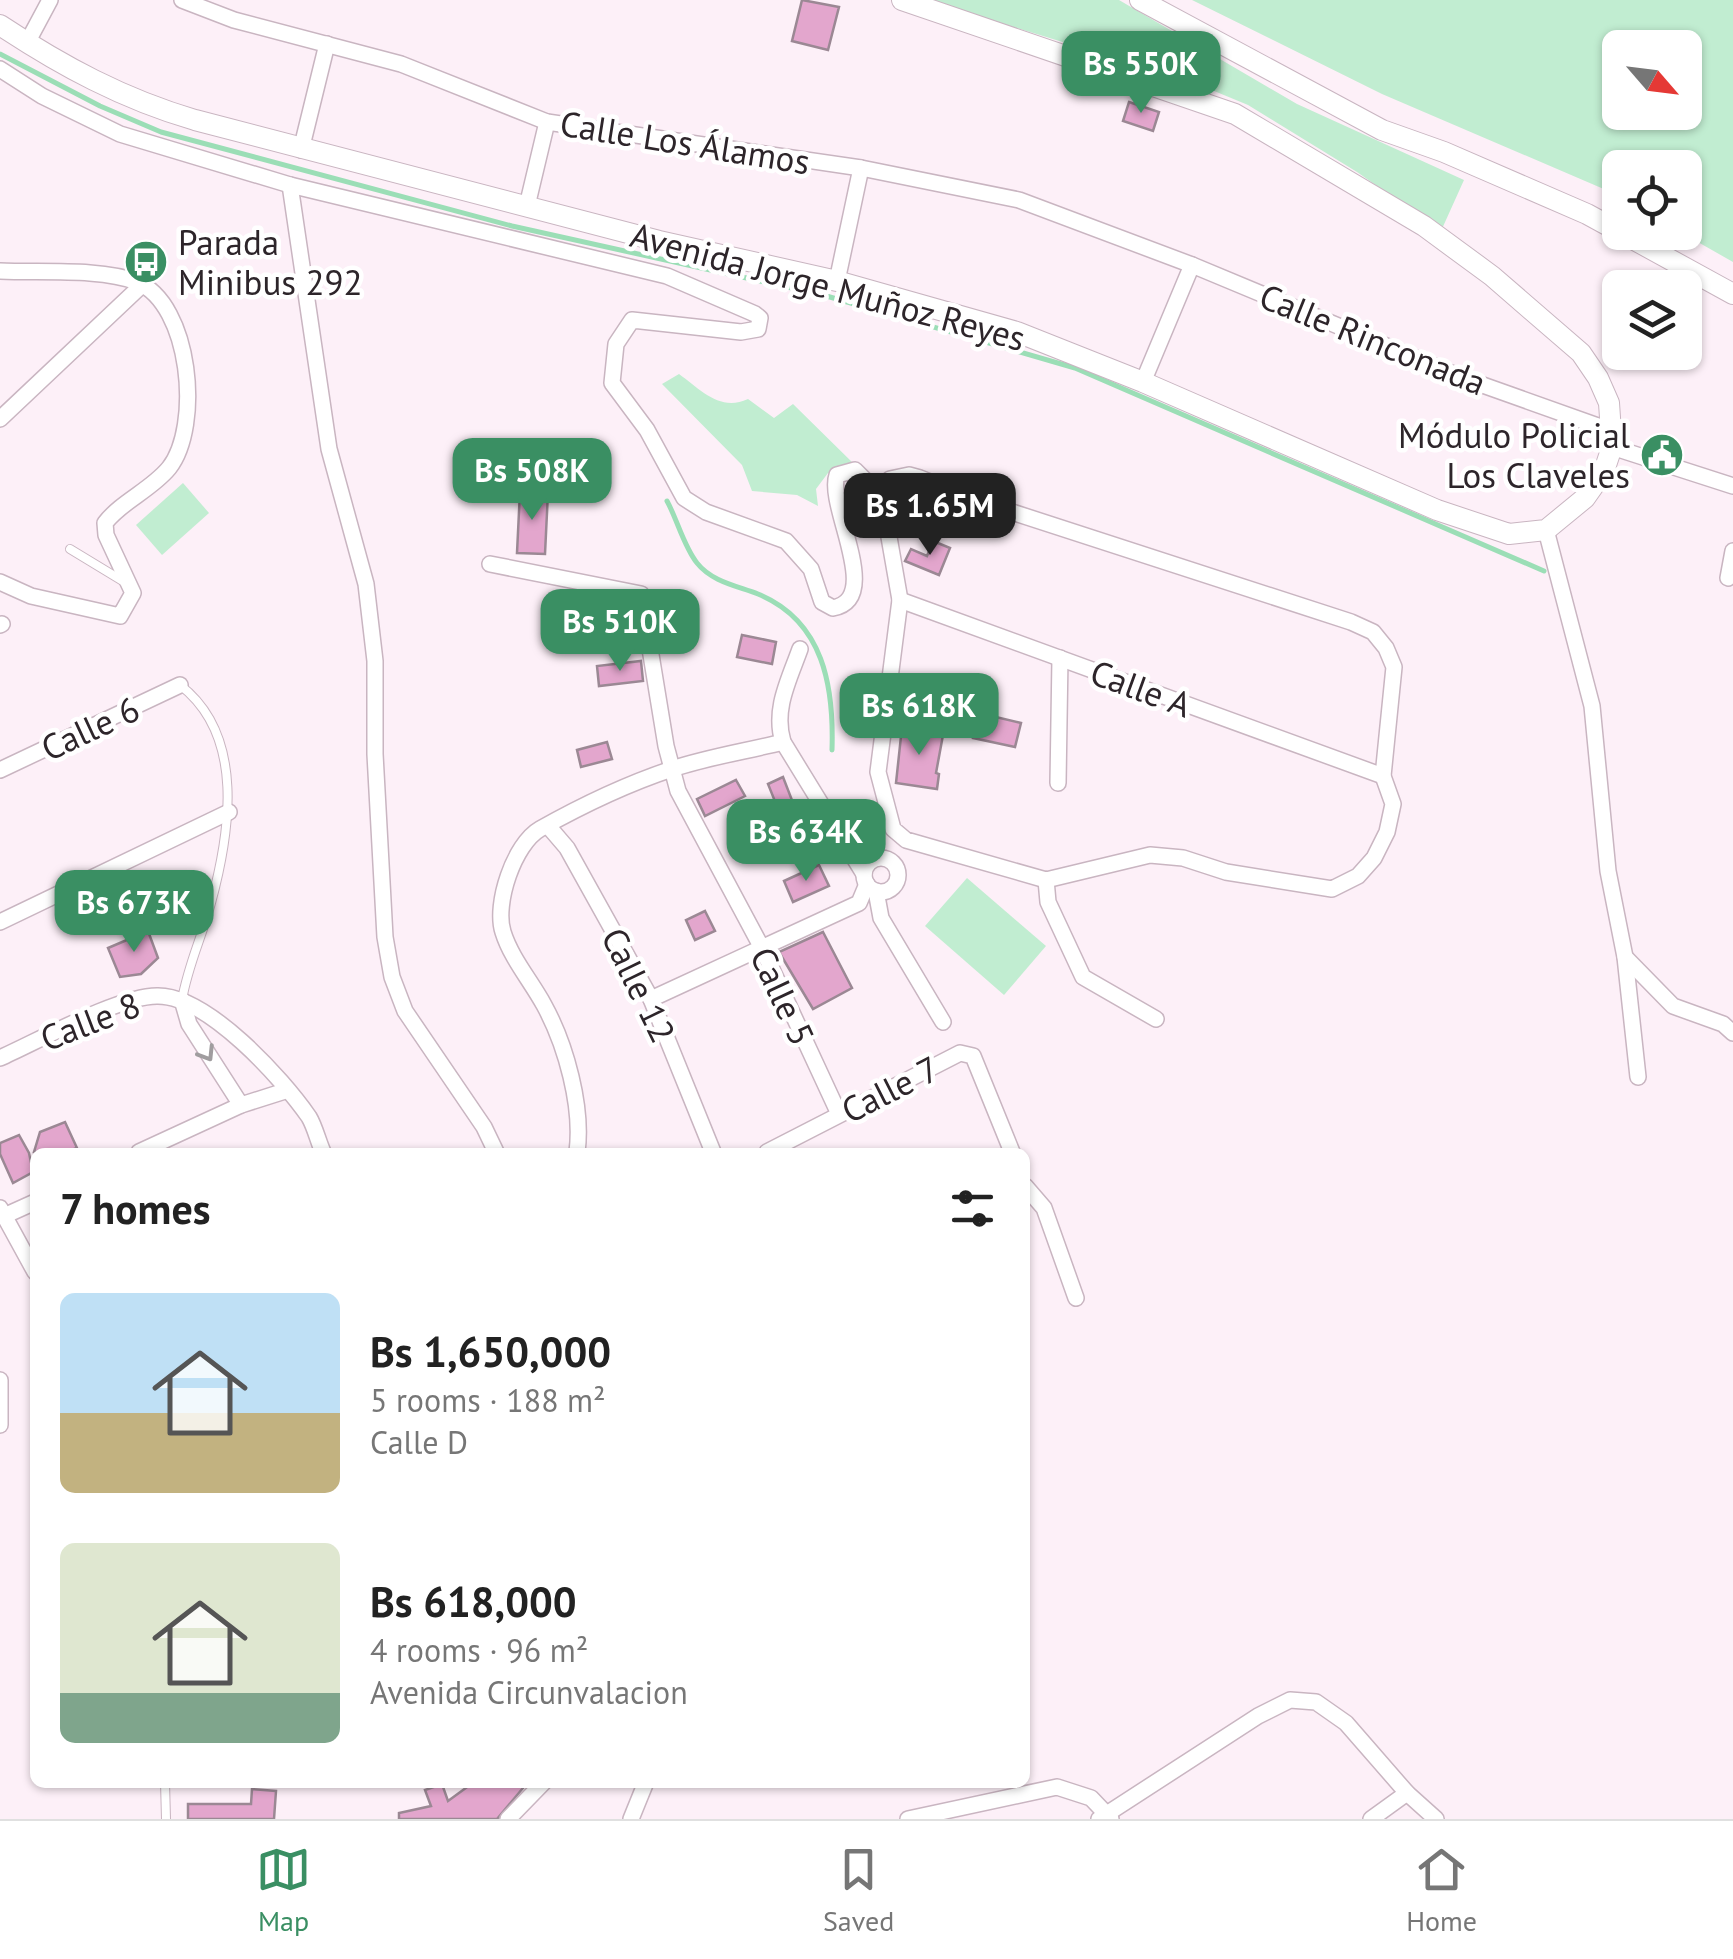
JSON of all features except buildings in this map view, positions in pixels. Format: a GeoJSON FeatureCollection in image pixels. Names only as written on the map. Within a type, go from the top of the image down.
{"type":"FeatureCollection","features":[{"type":"Feature","properties":{"kind":"street"},"geometry":{"type":"LineString","coordinates":[[27,43],[50,0]]}},
{"type":"Feature","properties":{"kind":"street","name":"Calle Los Álamos"},"geometry":{"type":"LineString","coordinates":[[182,0],[234,20],[401,64],[547,122],[861,168],[1019,200],[1192,264]]}},
{"type":"Feature","properties":{"kind":"street"},"geometry":{"type":"LineString","coordinates":[[902,0],[1220,108],[1424,226],[1492,276],[1581,353],[1609,403],[1612,439],[1604,471],[1585,498],[1546,530],[1592,706],[1608,872],[1625,957],[1638,1077]]}},
{"type":"Feature","properties":{"kind":"street"},"geometry":{"type":"LineString","coordinates":[[1140,0],[1382,130],[1444,152],[1602,222]]}},
{"type":"Feature","properties":{"kind":"street","name":"Avenida Jorge Muñoz Reyes"},"geometry":{"type":"LineString","coordinates":[[0,25],[79,74],[139,104],[302,150],[837,281],[1016,332],[1144,382],[1438,510],[1509,534],[1546,530]]}},
{"type":"Feature","properties":{"kind":"street"},"geometry":{"type":"LineString","coordinates":[[302,150],[327,44]]}},
{"type":"Feature","properties":{"kind":"street","name":"Avenida Jorge Muñoz Reyes"},"geometry":{"type":"LineString","coordinates":[[0,68],[42,96],[120,134],[290,185],[667,276],[760,318],[758,329],[741,332],[632,320],[616,344],[612,384],[646,430],[684,498],[706,512],[786,540],[811,570],[822,602],[833,608],[843,606],[852,596],[854,581],[850,543],[835,496],[836,475],[855,470],[882,497]]}},
{"type":"Feature","properties":{"kind":"street"},"geometry":{"type":"LineString","coordinates":[[527,206],[547,122]]}},
{"type":"Feature","properties":{"kind":"street"},"geometry":{"type":"LineString","coordinates":[[837,281],[861,168]]}},
{"type":"Feature","properties":{"kind":"street"},"geometry":{"type":"LineString","coordinates":[[290,185],[330,449],[366,584],[375,661],[375,754],[384,919],[392,977],[404,1011],[494,1148]]}},
{"type":"Feature","properties":{"kind":"street"},"geometry":{"type":"LineString","coordinates":[[1653,250],[1733,294]]}},
{"type":"Feature","properties":{"kind":"street"},"geometry":{"type":"LineString","coordinates":[[1144,382],[1192,264]]}},
{"type":"Feature","properties":{"kind":"street","name":"Calle Rinconada"},"geometry":{"type":"LineString","coordinates":[[1192,264],[1612,439],[1676,470],[1733,486]]}},
{"type":"Feature","properties":{"kind":"street"},"geometry":{"type":"LineString","coordinates":[[0,271],[121,277],[143,284],[168,312],[180,339],[188,389],[184,434],[170,467],[105,523],[106,534],[130,585],[132,600],[120,616],[32,596],[0,582]]}},
{"type":"Feature","properties":{"kind":"street"},"geometry":{"type":"LineString","coordinates":[[2,414],[143,284]]}},
{"type":"Feature","properties":{"kind":"street"},"geometry":{"type":"LineString","coordinates":[[908,475],[920,478],[975,500],[1284,598],[1373,632],[1386,648],[1394,668],[1383,776],[1392,804],[1387,832],[1374,858],[1358,876],[1332,889],[1226,872],[1184,858],[1150,855],[1046,880],[906,840],[893,830],[878,772],[900,600],[882,497],[890,480],[908,475]]}},
{"type":"Feature","properties":{"kind":"street"},"geometry":{"type":"LineString","coordinates":[[1728,578],[1733,552]]}},
{"type":"Feature","properties":{"kind":"street","name":"Calle 5"},"geometry":{"type":"LineString","coordinates":[[490,564],[641,594],[678,790],[762,950],[840,1114]]}},
{"type":"Feature","properties":{"kind":"street","name":"Calle A"},"geometry":{"type":"LineString","coordinates":[[900,600],[1383,776]]}},
{"type":"Feature","properties":{"kind":"street"},"geometry":{"type":"LineString","coordinates":[[800,649],[778,710],[783,742],[869,883],[892,939],[943,1022]]}},
{"type":"Feature","properties":{"kind":"street"},"geometry":{"type":"LineString","coordinates":[[1058,783],[1060,658]]}},
{"type":"Feature","properties":{"kind":"street","name":"Calle 6"},"geometry":{"type":"LineString","coordinates":[[0,770],[180,686]]}},
{"type":"Feature","properties":{"kind":"street"},"geometry":{"type":"LineString","coordinates":[[578,1148],[565,1055],[546,1009],[502,930],[501,902],[507,878],[538,830],[587,804],[672,769],[783,742]]}},
{"type":"Feature","properties":{"kind":"street"},"geometry":{"type":"LineString","coordinates":[[0,922],[229,812]]}},
{"type":"Feature","properties":{"kind":"street","name":"Calle 12"},"geometry":{"type":"LineString","coordinates":[[549,827],[560,836],[651,999],[711,1148]]}},
{"type":"Feature","properties":{"kind":"street"},"geometry":{"type":"LineString","coordinates":[[869,883],[888,890],[897,880],[892,862],[906,840]]}},
{"type":"Feature","properties":{"kind":"street"},"geometry":{"type":"LineString","coordinates":[[651,999],[860,904],[869,883],[868,864],[877,858],[892,862]]}},
{"type":"Feature","properties":{"kind":"street"},"geometry":{"type":"LineString","coordinates":[[1046,880],[1048,902],[1083,977],[1156,1020]]}},
{"type":"Feature","properties":{"kind":"street"},"geometry":{"type":"LineString","coordinates":[[1625,957],[1673,1006],[1723,1024],[1733,1033]]}},
{"type":"Feature","properties":{"kind":"street","name":"Calle 8"},"geometry":{"type":"LineString","coordinates":[[0,1058],[142,999],[156,996],[182,1000]]}},
{"type":"Feature","properties":{"kind":"street"},"geometry":{"type":"LineString","coordinates":[[182,1000],[238,1036],[310,1119],[321,1148]]}},
{"type":"Feature","properties":{"kind":"street"},"geometry":{"type":"LineString","coordinates":[[182,1000],[189,1024],[241,1104]]}},
{"type":"Feature","properties":{"kind":"street","name":"Calle 7"},"geometry":{"type":"LineString","coordinates":[[775,1148],[960,1053],[973,1056],[1010,1148]]}},
{"type":"Feature","properties":{"kind":"street"},"geometry":{"type":"LineString","coordinates":[[148,1148],[241,1104],[285,1091]]}},
{"type":"Feature","properties":{"kind":"street"},"geometry":{"type":"LineString","coordinates":[[1030,1192],[1044,1208],[1076,1298]]}},
{"type":"Feature","properties":{"kind":"street"},"geometry":{"type":"LineString","coordinates":[[30,1204],[2,1212],[30,1263]]}},
{"type":"Feature","properties":{"kind":"street"},"geometry":{"type":"LineString","coordinates":[[0,1380],[0,1425]]}},
{"type":"Feature","properties":{"kind":"street"},"geometry":{"type":"LineString","coordinates":[[908,1819],[1057,1787],[1091,1798],[1106,1818],[1258,1716],[1290,1700],[1316,1702],[1346,1723],[1407,1793],[1436,1819]]}},
{"type":"Feature","properties":{"kind":"street"},"geometry":{"type":"LineString","coordinates":[[508,1819],[538,1788]]}},
{"type":"Feature","properties":{"kind":"street"},"geometry":{"type":"LineString","coordinates":[[631,1819],[644,1788]]}},
{"type":"Feature","properties":{"kind":"street"},"geometry":{"type":"LineString","coordinates":[[1371,1819],[1407,1793]]}},
{"type":"Feature","properties":{"kind":"lane"},"geometry":{"type":"LineString","coordinates":[[70,549],[130,585]]}},
{"type":"Feature","properties":{"kind":"lane"},"geometry":{"type":"LineString","coordinates":[[180,686],[192,694],[221,748],[229,812],[212,902],[188,964],[182,1000]]}},
{"type":"Feature","properties":{"kind":"lane"},"geometry":{"type":"LineString","coordinates":[[165,1788],[166,1819]]}},
{"type":"Feature","properties":{"kind":"green space"},"geometry":{"type":"Polygon","coordinates":[[[925,0],[1119,0],[1297,104],[1464,180],[1441,231],[1357,172],[1248,105],[1190,81],[925,0]]]}},
{"type":"Feature","properties":{"kind":"green space"},"geometry":{"type":"Polygon","coordinates":[[[1192,0],[1733,0],[1733,262],[1702,244],[1702,150],[1602,150],[1602,188],[1382,94],[1192,0]]]}},
{"type":"Feature","properties":{"kind":"green space"},"geometry":{"type":"Polygon","coordinates":[[[679,374],[711,397],[728,403],[748,399],[774,418],[793,404],[855,465],[828,473],[816,489],[818,506],[797,495],[752,491],[742,465],[662,384],[679,374]]]}},
{"type":"Feature","properties":{"kind":"green space"},"geometry":{"type":"Polygon","coordinates":[[[183,483],[209,513],[162,555],[136,525],[183,483]]]}},
{"type":"Feature","properties":{"kind":"green space"},"geometry":{"type":"Polygon","coordinates":[[[967,878],[1046,946],[1004,995],[925,926],[967,878]]]}},
{"type":"Feature","properties":{"kind":"waterway"},"geometry":{"type":"LineString","coordinates":[[0,54],[100,106],[161,132],[512,226],[823,295],[1075,368],[1544,571]]}},
{"type":"Feature","properties":{"kind":"waterway"},"geometry":{"type":"LineString","coordinates":[[667,501],[688,549],[703,569],[780,606],[811,639],[827,680],[832,750]]}},
{"type":"Feature","properties":{"kind":"place","name":"Parada Minibus 292"},"geometry":{"type":"Point","coordinates":[146,262]}},
{"type":"Feature","properties":{"kind":"place","name":"Módulo Policial Los Claveles"},"geometry":{"type":"Point","coordinates":[1662,455]}}]}
